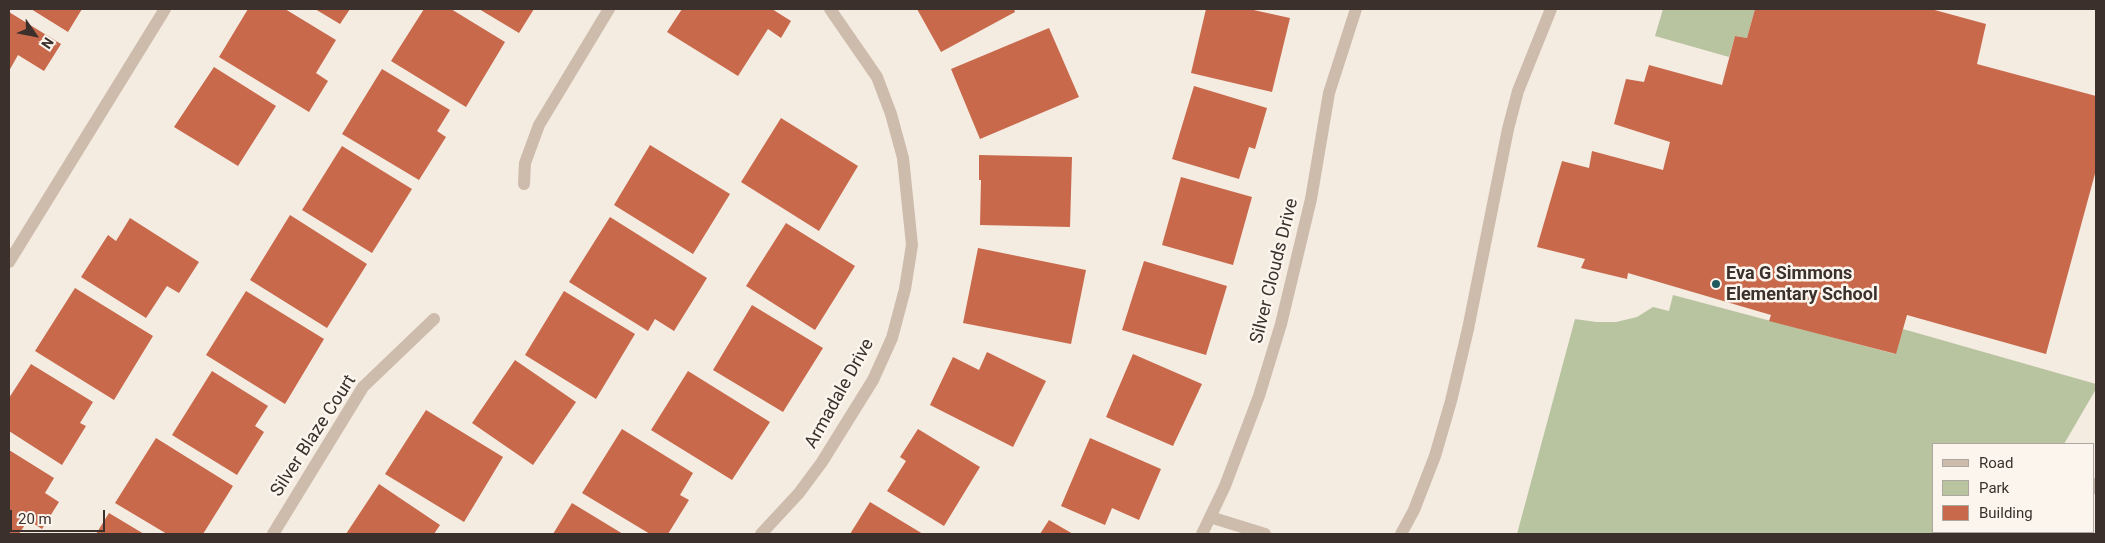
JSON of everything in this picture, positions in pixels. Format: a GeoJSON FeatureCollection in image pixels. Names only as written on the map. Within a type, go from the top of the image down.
{"type":"FeatureCollection","features":[{"type":"Feature","properties":{"kind":"street"},"geometry":{"type":"LineString","coordinates":[[9,262],[164,9]]}},
{"type":"Feature","properties":{"kind":"street"},"geometry":{"type":"LineString","coordinates":[[524,184],[525,163],[539,125],[609,9]]}},
{"type":"Feature","properties":{"kind":"street","name":"Armadale Drive"},"geometry":{"type":"LineString","coordinates":[[761,534],[799,493],[850,420],[872,380],[892,338],[905,289],[912,245],[907,183],[901,149],[876,77],[830,9]]}},
{"type":"Feature","properties":{"kind":"street","name":"Silver Clouds Drive"},"geometry":{"type":"LineString","coordinates":[[1202,534],[1225,486],[1259,396],[1282,324],[1311,199],[1329,92],[1356,9]]}},
{"type":"Feature","properties":{"kind":"street"},"geometry":{"type":"LineString","coordinates":[[1401,534],[1414,510],[1435,456],[1451,401],[1468,329],[1508,129],[1518,91],[1551,9]]}},
{"type":"Feature","properties":{"kind":"street","name":"Silver Blaze Court"},"geometry":{"type":"LineString","coordinates":[[273,534],[363,387],[434,319]]}},
{"type":"Feature","properties":{"kind":"street"},"geometry":{"type":"LineString","coordinates":[[1210,517],[1265,534]]}},
{"type":"Feature","properties":{"kind":"green space"},"geometry":{"type":"Polygon","coordinates":[[[1663,9],[1755,9],[1747,38],[1735,36],[1729,57],[1655,36],[1663,9]]]}},
{"type":"Feature","properties":{"kind":"green space"},"geometry":{"type":"Polygon","coordinates":[[[1673,295],[1895,354],[1903,329],[2096,384],[2096,389],[2065,443],[1932,443],[1932,533],[2012,534],[1517,534],[1575,319],[1616,322],[1637,317],[1653,307],[1669,311],[1673,295]]]}},
{"type":"Feature","properties":{"kind":"building"},"geometry":{"type":"Polygon","coordinates":[[[31,9],[82,9],[68,32],[31,9]]]}},
{"type":"Feature","properties":{"kind":"building"},"geometry":{"type":"Polygon","coordinates":[[[248,9],[285,9],[336,40],[316,73],[328,81],[309,112],[219,57],[248,9]]]}},
{"type":"Feature","properties":{"kind":"building"},"geometry":{"type":"Polygon","coordinates":[[[315,9],[350,9],[340,24],[315,9]]]}},
{"type":"Feature","properties":{"kind":"building"},"geometry":{"type":"Polygon","coordinates":[[[424,9],[451,9],[505,42],[466,107],[391,61],[424,9]]]}},
{"type":"Feature","properties":{"kind":"building"},"geometry":{"type":"Polygon","coordinates":[[[479,9],[534,9],[519,33],[479,9]]]}},
{"type":"Feature","properties":{"kind":"building"},"geometry":{"type":"Polygon","coordinates":[[[682,9],[772,9],[791,21],[781,38],[768,29],[738,76],[667,32],[682,9]]]}},
{"type":"Feature","properties":{"kind":"building"},"geometry":{"type":"Polygon","coordinates":[[[917,9],[1014,9],[1015,12],[941,52],[917,9]]]}},
{"type":"Feature","properties":{"kind":"building"},"geometry":{"type":"Polygon","coordinates":[[[1206,9],[1249,9],[1290,18],[1272,92],[1191,73],[1206,9]]]}},
{"type":"Feature","properties":{"kind":"building"},"geometry":{"type":"Polygon","coordinates":[[[1755,9],[1931,9],[1986,24],[1977,64],[2096,96],[2096,170],[2046,354],[1907,315],[1896,354],[1769,321],[1771,315],[1628,273],[1627,279],[1581,268],[1585,259],[1537,247],[1562,161],[1589,168],[1592,151],[1663,170],[1670,142],[1614,124],[1626,79],[1644,82],[1649,65],[1722,85],[1735,36],[1747,38],[1755,9]]]}},
{"type":"Feature","properties":{"kind":"building"},"geometry":{"type":"Polygon","coordinates":[[[9,12],[61,44],[44,71],[18,55],[9,71],[9,12]]]}},
{"type":"Feature","properties":{"kind":"building"},"geometry":{"type":"Polygon","coordinates":[[[1049,28],[1079,97],[980,139],[951,69],[1049,28]]]}},
{"type":"Feature","properties":{"kind":"building"},"geometry":{"type":"Polygon","coordinates":[[[214,67],[276,106],[238,166],[174,127],[214,67]]]}},
{"type":"Feature","properties":{"kind":"building"},"geometry":{"type":"Polygon","coordinates":[[[382,69],[450,110],[437,131],[446,137],[419,180],[342,134],[382,69]]]}},
{"type":"Feature","properties":{"kind":"building"},"geometry":{"type":"Polygon","coordinates":[[[1194,86],[1267,108],[1255,149],[1249,147],[1239,179],[1172,159],[1194,86]]]}},
{"type":"Feature","properties":{"kind":"building"},"geometry":{"type":"Polygon","coordinates":[[[781,118],[858,166],[819,231],[741,182],[781,118]]]}},
{"type":"Feature","properties":{"kind":"building"},"geometry":{"type":"Polygon","coordinates":[[[650,145],[730,194],[693,254],[614,205],[650,145]]]}},
{"type":"Feature","properties":{"kind":"building"},"geometry":{"type":"Polygon","coordinates":[[[342,146],[412,189],[372,253],[302,210],[342,146]]]}},
{"type":"Feature","properties":{"kind":"building"},"geometry":{"type":"Polygon","coordinates":[[[979,155],[1072,157],[1070,227],[980,225],[981,180],[979,180],[979,155]]]}},
{"type":"Feature","properties":{"kind":"building"},"geometry":{"type":"Polygon","coordinates":[[[1181,177],[1252,197],[1233,265],[1162,245],[1181,177]]]}},
{"type":"Feature","properties":{"kind":"building"},"geometry":{"type":"Polygon","coordinates":[[[290,215],[367,264],[327,328],[250,280],[290,215]]]}},
{"type":"Feature","properties":{"kind":"building"},"geometry":{"type":"Polygon","coordinates":[[[610,217],[707,278],[674,331],[655,319],[648,331],[569,282],[610,217]]]}},
{"type":"Feature","properties":{"kind":"building"},"geometry":{"type":"Polygon","coordinates":[[[130,218],[199,262],[179,293],[167,286],[146,318],[81,277],[108,235],[116,241],[130,218]]]}},
{"type":"Feature","properties":{"kind":"building"},"geometry":{"type":"Polygon","coordinates":[[[786,223],[855,266],[815,330],[746,286],[786,223]]]}},
{"type":"Feature","properties":{"kind":"building"},"geometry":{"type":"Polygon","coordinates":[[[978,248],[1086,270],[1071,344],[963,323],[978,248]]]}},
{"type":"Feature","properties":{"kind":"building"},"geometry":{"type":"Polygon","coordinates":[[[1144,261],[1227,286],[1206,355],[1122,330],[1144,261]]]}},
{"type":"Feature","properties":{"kind":"building"},"geometry":{"type":"Polygon","coordinates":[[[75,288],[153,336],[114,400],[35,351],[75,288]]]}},
{"type":"Feature","properties":{"kind":"building"},"geometry":{"type":"Polygon","coordinates":[[[246,291],[324,339],[285,404],[206,355],[246,291]]]}},
{"type":"Feature","properties":{"kind":"building"},"geometry":{"type":"Polygon","coordinates":[[[564,291],[635,334],[596,399],[525,355],[564,291]]]}},
{"type":"Feature","properties":{"kind":"building"},"geometry":{"type":"Polygon","coordinates":[[[752,305],[823,348],[783,412],[713,370],[752,305]]]}},
{"type":"Feature","properties":{"kind":"building"},"geometry":{"type":"Polygon","coordinates":[[[987,352],[1046,381],[1013,447],[930,405],[953,357],[979,370],[987,352]]]}},
{"type":"Feature","properties":{"kind":"building"},"geometry":{"type":"Polygon","coordinates":[[[1133,354],[1202,384],[1173,446],[1106,417],[1133,354]]]}},
{"type":"Feature","properties":{"kind":"building"},"geometry":{"type":"Polygon","coordinates":[[[515,360],[576,402],[533,465],[472,423],[515,360]]]}},
{"type":"Feature","properties":{"kind":"building"},"geometry":{"type":"Polygon","coordinates":[[[31,364],[93,402],[80,423],[86,426],[62,465],[9,431],[9,398],[31,364]]]}},
{"type":"Feature","properties":{"kind":"building"},"geometry":{"type":"Polygon","coordinates":[[[212,371],[268,406],[255,426],[264,432],[237,475],[172,435],[212,371]]]}},
{"type":"Feature","properties":{"kind":"building"},"geometry":{"type":"Polygon","coordinates":[[[688,371],[770,422],[732,480],[651,430],[688,371]]]}},
{"type":"Feature","properties":{"kind":"building"},"geometry":{"type":"Polygon","coordinates":[[[426,410],[503,457],[464,522],[385,474],[426,410]]]}},
{"type":"Feature","properties":{"kind":"building"},"geometry":{"type":"Polygon","coordinates":[[[622,429],[693,473],[680,495],[689,500],[668,534],[650,534],[582,493],[622,429]]]}},
{"type":"Feature","properties":{"kind":"building"},"geometry":{"type":"Polygon","coordinates":[[[918,429],[980,467],[944,526],[887,491],[906,461],[900,457],[918,429]]]}},
{"type":"Feature","properties":{"kind":"building"},"geometry":{"type":"Polygon","coordinates":[[[156,438],[233,486],[203,534],[167,534],[115,503],[156,438]]]}},
{"type":"Feature","properties":{"kind":"building"},"geometry":{"type":"Polygon","coordinates":[[[1090,438],[1161,469],[1139,520],[1112,508],[1105,525],[1061,506],[1090,438]]]}},
{"type":"Feature","properties":{"kind":"building"},"geometry":{"type":"Polygon","coordinates":[[[9,450],[54,478],[45,493],[59,502],[42,529],[28,520],[19,534],[9,534],[9,450]]]}},
{"type":"Feature","properties":{"kind":"building"},"geometry":{"type":"Polygon","coordinates":[[[379,484],[440,525],[434,534],[346,534],[379,484]]]}},
{"type":"Feature","properties":{"kind":"building"},"geometry":{"type":"Polygon","coordinates":[[[870,502],[923,534],[850,534],[870,502]]]}},
{"type":"Feature","properties":{"kind":"building"},"geometry":{"type":"Polygon","coordinates":[[[572,503],[623,534],[553,534],[572,503]]]}},
{"type":"Feature","properties":{"kind":"building"},"geometry":{"type":"Polygon","coordinates":[[[109,513],[144,534],[96,534],[109,513]]]}},
{"type":"Feature","properties":{"kind":"building"},"geometry":{"type":"Polygon","coordinates":[[[1049,520],[1073,534],[1040,534],[1049,520]]]}},
{"type":"Feature","properties":{"kind":"place","name":"Eva G Simmons Elementary School"},"geometry":{"type":"Point","coordinates":[1716,284]}}]}
